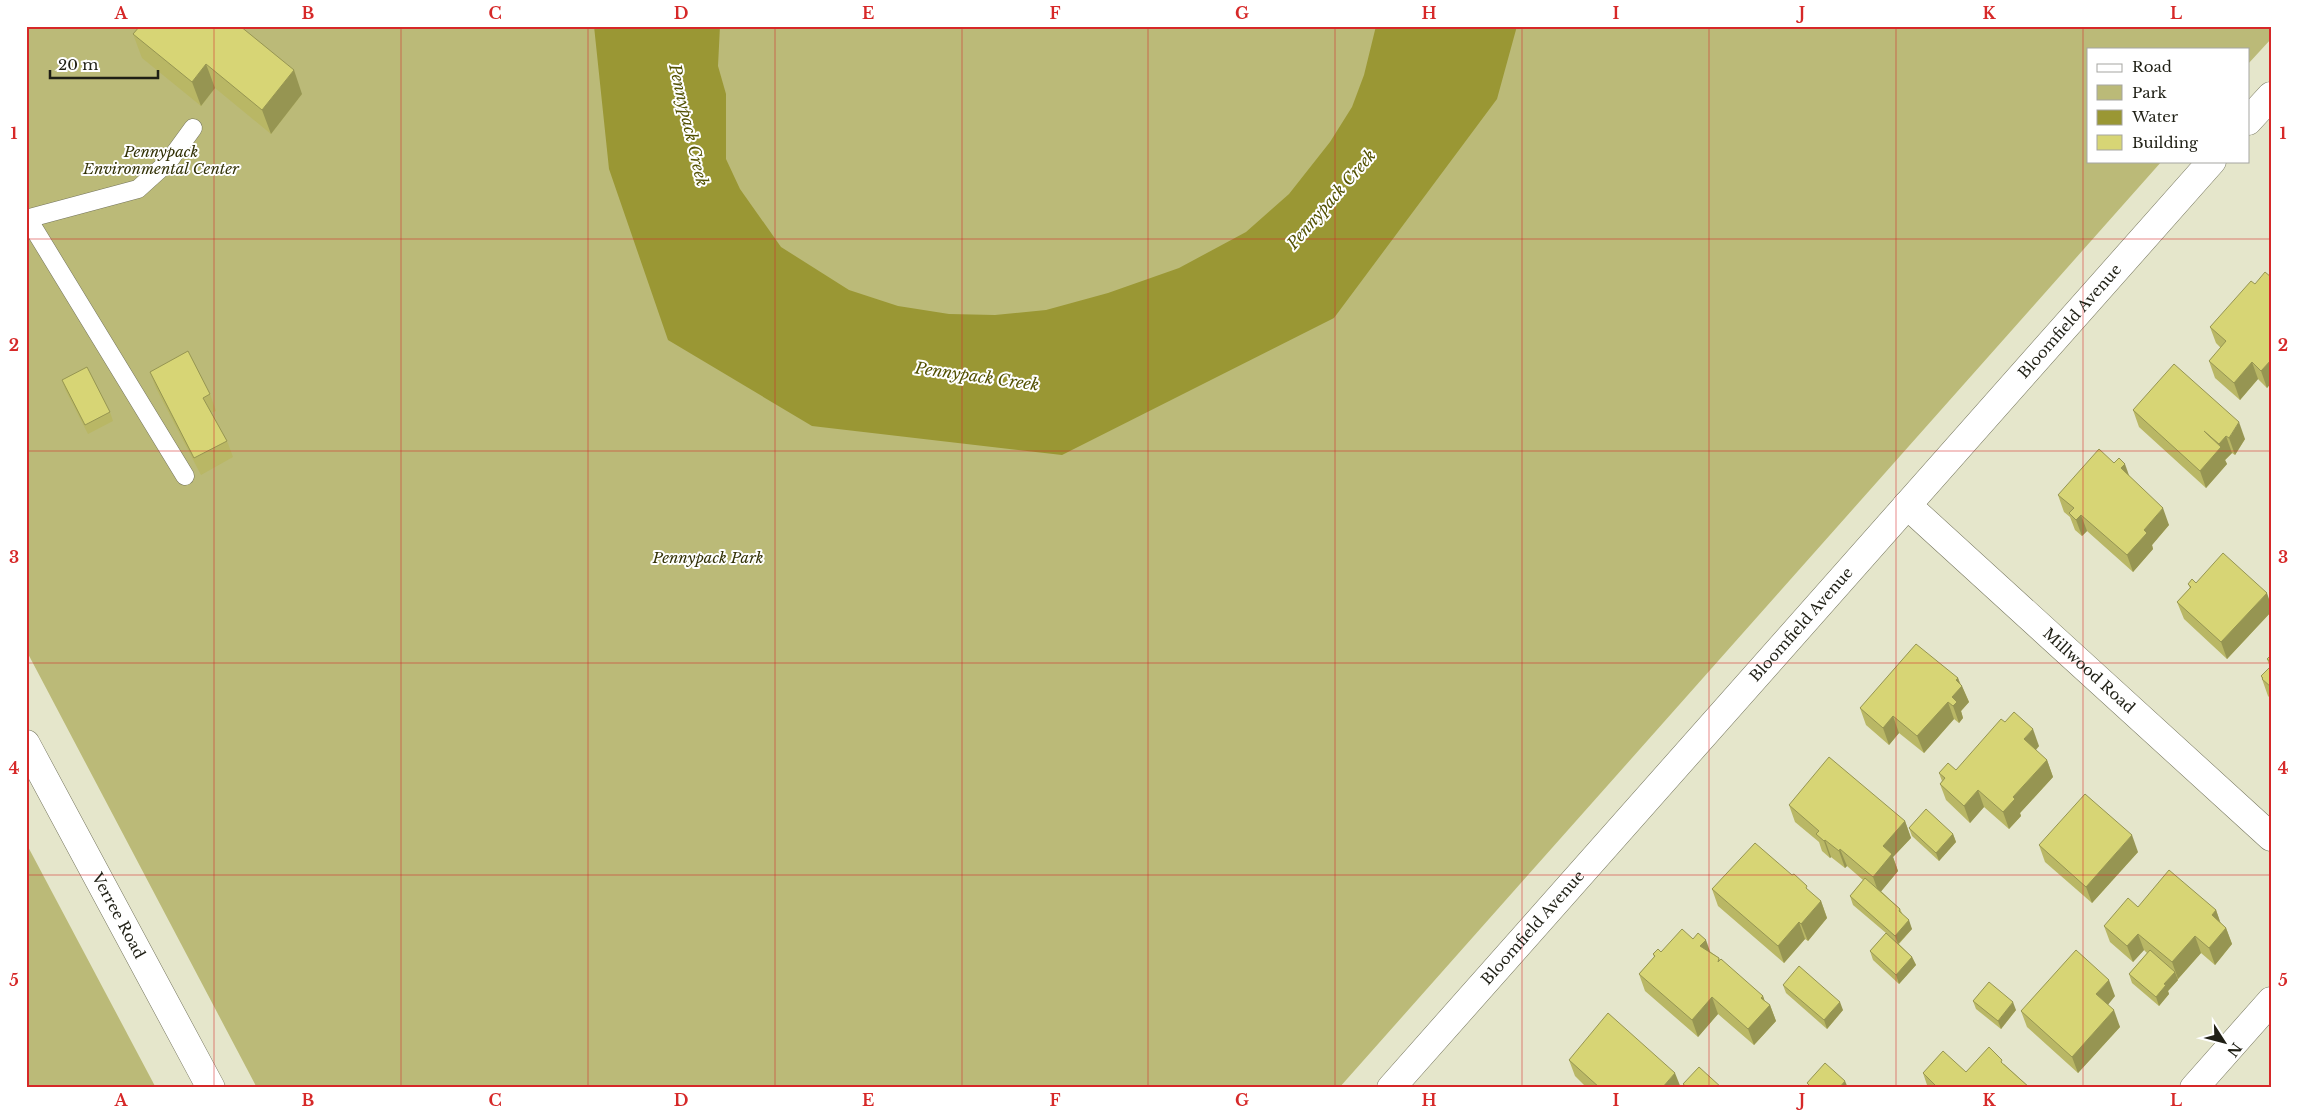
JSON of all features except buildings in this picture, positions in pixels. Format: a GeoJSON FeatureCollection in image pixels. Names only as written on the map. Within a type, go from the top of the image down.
{"type":"FeatureCollection","features":[{"type":"Feature","properties":{"kind":"street"},"geometry":{"type":"LineString","coordinates":[[2250,119],[2271,96]]}},
{"type":"Feature","properties":{"kind":"street","name":"Bloomfield Avenue"},"geometry":{"type":"LineString","coordinates":[[1390,1088],[2211,162]]}},
{"type":"Feature","properties":{"kind":"street","name":"Millwood Road"},"geometry":{"type":"LineString","coordinates":[[1907,505],[2271,837]]}},
{"type":"Feature","properties":{"kind":"street","name":"Verree Road"},"geometry":{"type":"LineString","coordinates":[[26,744],[211,1088]]}},
{"type":"Feature","properties":{"kind":"street"},"geometry":{"type":"LineString","coordinates":[[2194,1088],[2271,1002]]}},
{"type":"Feature","properties":{"kind":"lane"},"geometry":{"type":"LineString","coordinates":[[185,476],[27,219],[138,189],[170,161],[193,128]]}},
{"type":"Feature","properties":{"kind":"green space","name":"Pennypack Park"},"geometry":{"type":"Polygon","coordinates":[[[26,26],[2271,26],[2271,39],[2250,62],[2250,48],[2087,48],[2087,162],[2161,162],[1339,1088],[257,1088],[26,650],[26,26]]]}},
{"type":"Feature","properties":{"kind":"green space"},"geometry":{"type":"Polygon","coordinates":[[[26,843],[156,1088],[26,1088],[26,843]]]}},
{"type":"Feature","properties":{"kind":"water","name":"Pennypack Creek"},"geometry":{"type":"Polygon","coordinates":[[[594,26],[720,26],[718,66],[726,94],[726,159],[740,189],[781,247],[849,290],[898,306],[949,314],[995,315],[1046,310],[1108,293],[1179,268],[1246,232],[1289,194],[1330,142],[1352,107],[1364,75],[1376,26],[1517,26],[1497,99],[1334,318],[1062,455],[812,426],[668,340],[609,169],[594,26]]]}},
{"type":"Feature","properties":{"kind":"park label","name":"Pennypack Environmental Center"},"geometry":{"type":"Point","coordinates":[161,160]}}]}
